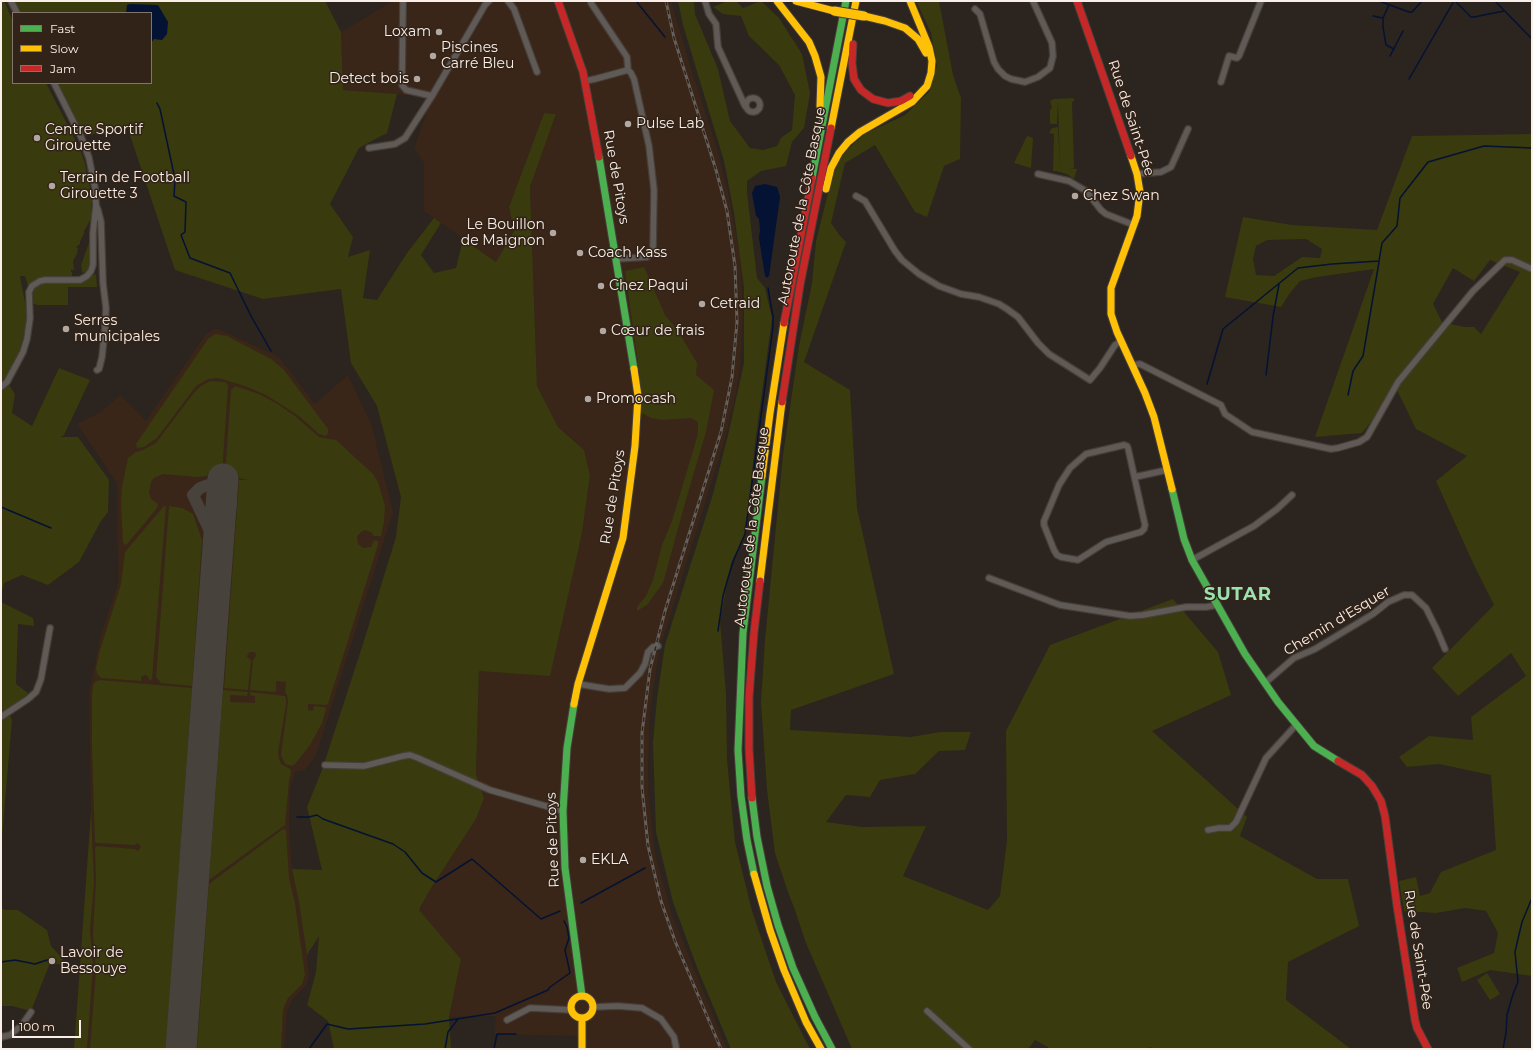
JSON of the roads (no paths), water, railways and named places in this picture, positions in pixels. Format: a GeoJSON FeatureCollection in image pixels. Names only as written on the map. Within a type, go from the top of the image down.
{"type":"FeatureCollection","features":[{"type":"Feature","properties":{"kind":"main road"},"geometry":{"type":"LineString","coordinates":[[777,1],[809,42],[821,77],[815,138],[815,155]]}},
{"type":"Feature","properties":{"kind":"main road"},"geometry":{"type":"LineString","coordinates":[[796,1],[834,10],[864,16],[885,21],[905,28],[918,39],[925,51],[928,65],[924,81],[917,92],[901,101],[888,104],[873,99],[861,90],[854,79],[852,63],[856,4]]}},
{"type":"Feature","properties":{"kind":"main road","name":"Autoroute de la Côte Basque"},"geometry":{"type":"LineString","coordinates":[[821,1049],[806,1022],[784,970],[757,886],[748,840],[742,796],[738,750],[739,705],[744,633],[770,413],[782,335],[815,155],[846,1]]}},
{"type":"Feature","properties":{"kind":"main road"},"geometry":{"type":"LineString","coordinates":[[811,232],[818,221],[831,168],[839,152],[860,132],[912,102],[927,86],[931,73],[932,61],[929,47],[910,1]]}},
{"type":"Feature","properties":{"kind":"main road","name":"Rue de Saint-Pée"},"geometry":{"type":"LineString","coordinates":[[1077,1],[1137,174],[1140,203],[1134,225],[1114,276],[1110,295],[1112,314],[1121,341],[1145,393],[1154,417],[1167,470]]}},
{"type":"Feature","properties":{"kind":"main road","name":"Rue de Pitoys"},"geometry":{"type":"LineString","coordinates":[[558,2],[585,81],[636,383],[637,427],[623,538],[578,684],[571,716],[562,810],[565,868],[582,996]]}},
{"type":"Feature","properties":{"kind":"main road","name":"Autoroute de la Côte Basque"},"geometry":{"type":"LineString","coordinates":[[832,1049],[815,1017],[793,968],[774,912],[757,837],[751,794],[749,697],[754,624],[781,407],[800,284],[856,4]]}},
{"type":"Feature","properties":{"kind":"main road"},"geometry":{"type":"LineString","coordinates":[[1167,470],[1184,539],[1192,560],[1245,654],[1264,684],[1296,724]]}},
{"type":"Feature","properties":{"kind":"main road","name":"Rue de Saint-Pée"},"geometry":{"type":"LineString","coordinates":[[1296,724],[1314,746],[1331,758],[1362,775],[1378,794],[1383,808],[1386,824],[1415,1020],[1428,1049]]}},
{"type":"Feature","properties":{"kind":"main road"},"geometry":{"type":"LineString","coordinates":[[582,996],[591,1001],[593,1007],[588,1016],[582,1018],[575,1016],[572,1010],[574,1001],[582,996]]}},
{"type":"Feature","properties":{"kind":"main road"},"geometry":{"type":"LineString","coordinates":[[582,1018],[582,1049]]}},
{"type":"Feature","properties":{"kind":"street"},"geometry":{"type":"LineString","coordinates":[[11,1],[16,12]]}},
{"type":"Feature","properties":{"kind":"street"},"geometry":{"type":"LineString","coordinates":[[403,1],[402,84],[406,90],[432,96]]}},
{"type":"Feature","properties":{"kind":"street"},"geometry":{"type":"LineString","coordinates":[[369,148],[395,144],[404,138],[432,96],[485,5],[489,1]]}},
{"type":"Feature","properties":{"kind":"street"},"geometry":{"type":"LineString","coordinates":[[508,1],[514,9],[537,72]]}},
{"type":"Feature","properties":{"kind":"street"},"geometry":{"type":"LineString","coordinates":[[705,1],[709,14],[716,24],[718,47],[745,106]]}},
{"type":"Feature","properties":{"kind":"street"},"geometry":{"type":"LineString","coordinates":[[975,8],[980,14],[994,62],[998,69],[1005,76],[1011,79],[1025,82],[1038,77],[1050,68],[1053,56],[1052,43],[1034,1]]}},
{"type":"Feature","properties":{"kind":"street"},"geometry":{"type":"LineString","coordinates":[[1221,82],[1229,56],[1237,58],[1239,56],[1261,1]]}},
{"type":"Feature","properties":{"kind":"street"},"geometry":{"type":"LineString","coordinates":[[591,2],[627,57],[628,70],[633,77],[649,146],[654,190],[653,251],[647,257],[616,259]]}},
{"type":"Feature","properties":{"kind":"street"},"geometry":{"type":"LineString","coordinates":[[585,81],[628,70]]}},
{"type":"Feature","properties":{"kind":"street"},"geometry":{"type":"LineString","coordinates":[[1,388],[7,382],[23,352],[30,318],[29,292],[32,286],[45,280],[80,280],[87,276],[93,265],[93,233],[96,205],[95,188],[89,158],[79,132],[55,84]]}},
{"type":"Feature","properties":{"kind":"street"},"geometry":{"type":"LineString","coordinates":[[1137,174],[1161,172],[1171,167],[1188,129]]}},
{"type":"Feature","properties":{"kind":"street"},"geometry":{"type":"LineString","coordinates":[[1038,174],[1069,181],[1086,191],[1106,214],[1134,225]]}},
{"type":"Feature","properties":{"kind":"street"},"geometry":{"type":"LineString","coordinates":[[856,196],[865,201],[891,245],[919,274],[939,286],[961,294],[979,297],[1003,307],[1018,317],[1038,343],[1049,354],[1090,380],[1100,368],[1115,344],[1121,341]]}},
{"type":"Feature","properties":{"kind":"street"},"geometry":{"type":"LineString","coordinates":[[96,205],[101,222],[103,283],[106,308],[102,357],[99,369],[97,370]]}},
{"type":"Feature","properties":{"kind":"street"},"geometry":{"type":"LineString","coordinates":[[1132,365],[1140,364],[1221,405],[1225,414],[1252,432],[1331,449],[1338,448],[1359,442],[1367,437],[1398,382],[1473,291],[1505,260],[1512,260],[1532,269]]}},
{"type":"Feature","properties":{"kind":"street"},"geometry":{"type":"LineString","coordinates":[[1124,445],[1128,448],[1135,477],[1145,525],[1141,532],[1106,542],[1078,560],[1061,557],[1057,554],[1044,525],[1044,521],[1059,485],[1070,468],[1086,454],[1124,445]]}},
{"type":"Feature","properties":{"kind":"street"},"geometry":{"type":"LineString","coordinates":[[1135,477],[1167,470]]}},
{"type":"Feature","properties":{"kind":"street"},"geometry":{"type":"LineString","coordinates":[[1192,560],[1254,526],[1277,509],[1292,495]]}},
{"type":"Feature","properties":{"kind":"street"},"geometry":{"type":"LineString","coordinates":[[989,578],[1060,605],[1130,616],[1186,607],[1206,607],[1218,605]]}},
{"type":"Feature","properties":{"kind":"street","name":"Chemin d'Esquer"},"geometry":{"type":"LineString","coordinates":[[1264,684],[1294,658],[1315,649],[1373,614],[1388,602],[1404,595],[1412,595],[1426,608],[1445,649]]}},
{"type":"Feature","properties":{"kind":"street"},"geometry":{"type":"LineString","coordinates":[[1,716],[28,699],[36,692],[41,679],[50,628]]}},
{"type":"Feature","properties":{"kind":"street"},"geometry":{"type":"LineString","coordinates":[[578,684],[609,689],[625,688],[640,673],[645,664],[648,652],[653,647],[658,646]]}},
{"type":"Feature","properties":{"kind":"street"},"geometry":{"type":"LineString","coordinates":[[1208,830],[1230,828],[1236,822],[1266,758],[1296,724]]}},
{"type":"Feature","properties":{"kind":"street"},"geometry":{"type":"LineString","coordinates":[[325,765],[364,766],[410,755],[490,790],[562,810]]}},
{"type":"Feature","properties":{"kind":"street"},"geometry":{"type":"LineString","coordinates":[[593,1007],[618,1006],[642,1008],[661,1019],[674,1037],[676,1047]]}},
{"type":"Feature","properties":{"kind":"street"},"geometry":{"type":"LineString","coordinates":[[506,1020],[530,1008],[572,1010]]}},
{"type":"Feature","properties":{"kind":"street"},"geometry":{"type":"LineString","coordinates":[[927,1011],[970,1049]]}},
{"type":"Feature","properties":{"kind":"street"},"geometry":{"type":"LineString","coordinates":[[1,1037],[10,1035],[22,1025],[31,1012]]}},
{"type":"Feature","properties":{"kind":"water"},"geometry":{"type":"Polygon","coordinates":[[[127,5],[158,5],[168,22],[167,34],[162,40],[154,39],[152,42],[152,12],[126,12],[127,5]]]}},
{"type":"Feature","properties":{"kind":"water"},"geometry":{"type":"Polygon","coordinates":[[[765,184],[777,187],[780,197],[769,276],[767,278],[765,276],[759,238],[759,219],[756,216],[752,193],[755,186],[765,184]]]}},
{"type":"Feature","properties":{"kind":"waterway"},"geometry":{"type":"LineString","coordinates":[[636,1],[665,37]]}},
{"type":"Feature","properties":{"kind":"waterway"},"geometry":{"type":"LineString","coordinates":[[1379,1],[1409,12],[1412,12],[1422,1]]}},
{"type":"Feature","properties":{"kind":"waterway"},"geometry":{"type":"LineString","coordinates":[[1409,79],[1454,1]]}},
{"type":"Feature","properties":{"kind":"waterway"},"geometry":{"type":"LineString","coordinates":[[1455,1],[1471,17],[1504,11]]}},
{"type":"Feature","properties":{"kind":"waterway"},"geometry":{"type":"LineString","coordinates":[[1495,1],[1532,39]]}},
{"type":"Feature","properties":{"kind":"waterway"},"geometry":{"type":"LineString","coordinates":[[1389,5],[1383,18],[1383,27],[1386,45],[1394,49]]}},
{"type":"Feature","properties":{"kind":"waterway"},"geometry":{"type":"LineString","coordinates":[[1373,16],[1383,18]]}},
{"type":"Feature","properties":{"kind":"waterway"},"geometry":{"type":"LineString","coordinates":[[1390,56],[1403,31]]}},
{"type":"Feature","properties":{"kind":"waterway"},"geometry":{"type":"LineString","coordinates":[[157,103],[160,109],[175,179],[174,196],[186,202],[185,232],[181,235],[190,258],[230,273],[251,316],[271,351]]}},
{"type":"Feature","properties":{"kind":"waterway"},"geometry":{"type":"LineString","coordinates":[[1207,384],[1223,329],[1298,268],[1379,261],[1382,243],[1397,226],[1400,198],[1428,162],[1484,146],[1532,148]]}},
{"type":"Feature","properties":{"kind":"waterway"},"geometry":{"type":"LineString","coordinates":[[1348,395],[1353,371],[1363,356],[1379,262]]}},
{"type":"Feature","properties":{"kind":"waterway"},"geometry":{"type":"LineString","coordinates":[[1266,375],[1273,317],[1279,284]]}},
{"type":"Feature","properties":{"kind":"waterway"},"geometry":{"type":"LineString","coordinates":[[718,631],[723,596],[728,578],[734,559],[745,534],[773,327],[773,315],[768,288]]}},
{"type":"Feature","properties":{"kind":"waterway"},"geometry":{"type":"LineString","coordinates":[[1,507],[51,528]]}},
{"type":"Feature","properties":{"kind":"waterway"},"geometry":{"type":"LineString","coordinates":[[297,817],[317,815],[323,819],[393,844],[405,852],[422,873],[436,882],[472,859],[541,919],[560,911]]}},
{"type":"Feature","properties":{"kind":"waterway"},"geometry":{"type":"LineString","coordinates":[[581,903],[645,868]]}},
{"type":"Feature","properties":{"kind":"waterway"},"geometry":{"type":"LineString","coordinates":[[1503,1049],[1507,1015],[1518,982],[1515,952],[1522,922],[1532,898]]}},
{"type":"Feature","properties":{"kind":"waterway"},"geometry":{"type":"LineString","coordinates":[[309,1049],[327,1024],[348,1029],[425,1024],[495,1013],[548,990],[570,973],[565,950],[569,938],[564,921]]}},
{"type":"Feature","properties":{"kind":"waterway"},"geometry":{"type":"LineString","coordinates":[[1,962],[15,960],[35,964],[47,960],[51,961]]}},
{"type":"Feature","properties":{"kind":"waterway"},"geometry":{"type":"LineString","coordinates":[[445,1049],[448,1032],[458,1019]]}},
{"type":"Feature","properties":{"kind":"waterway"},"geometry":{"type":"LineString","coordinates":[[494,1049],[497,1034],[516,1034]]}},
{"type":"Feature","properties":{"kind":"railway"},"geometry":{"type":"LineString","coordinates":[[666,1],[674,38],[716,170],[727,211],[735,266],[737,322],[732,377],[721,432],[665,611],[650,669],[642,733],[642,787],[648,846],[661,901],[675,941],[721,1049]]}},
{"type":"Feature","properties":{"kind":"place","name":"Loxam"},"geometry":{"type":"Point","coordinates":[439,32]}},
{"type":"Feature","properties":{"kind":"place","name":"Piscines Carré Bleu"},"geometry":{"type":"Point","coordinates":[433,56]}},
{"type":"Feature","properties":{"kind":"place","name":"Detect bois"},"geometry":{"type":"Point","coordinates":[417,79]}},
{"type":"Feature","properties":{"kind":"place","name":"Pulse Lab"},"geometry":{"type":"Point","coordinates":[628,124]}},
{"type":"Feature","properties":{"kind":"place","name":"Centre Sportif Girouette"},"geometry":{"type":"Point","coordinates":[37,138]}},
{"type":"Feature","properties":{"kind":"place","name":"Terrain de Football Girouette 3"},"geometry":{"type":"Point","coordinates":[52,186]}},
{"type":"Feature","properties":{"kind":"place","name":"Chez Swan"},"geometry":{"type":"Point","coordinates":[1075,196]}},
{"type":"Feature","properties":{"kind":"place","name":"Le Bouillon de Maignon"},"geometry":{"type":"Point","coordinates":[553,233]}},
{"type":"Feature","properties":{"kind":"place","name":"Coach Kass"},"geometry":{"type":"Point","coordinates":[580,253]}},
{"type":"Feature","properties":{"kind":"place","name":"Chez Paqui"},"geometry":{"type":"Point","coordinates":[601,286]}},
{"type":"Feature","properties":{"kind":"place","name":"Cetraid"},"geometry":{"type":"Point","coordinates":[702,304]}},
{"type":"Feature","properties":{"kind":"place","name":"Serres municipales"},"geometry":{"type":"Point","coordinates":[66,329]}},
{"type":"Feature","properties":{"kind":"place","name":"Cœur de frais"},"geometry":{"type":"Point","coordinates":[603,331]}},
{"type":"Feature","properties":{"kind":"place","name":"Promocash"},"geometry":{"type":"Point","coordinates":[588,399]}},
{"type":"Feature","properties":{"kind":"place","name":"EKLA"},"geometry":{"type":"Point","coordinates":[583,860]}},
{"type":"Feature","properties":{"kind":"place","name":"Lavoir de Bessouye"},"geometry":{"type":"Point","coordinates":[52,961]}},
{"type":"Feature","properties":{"kind":"district","name":"SUTAR"},"geometry":{"type":"Point","coordinates":[1238,595]}}]}
